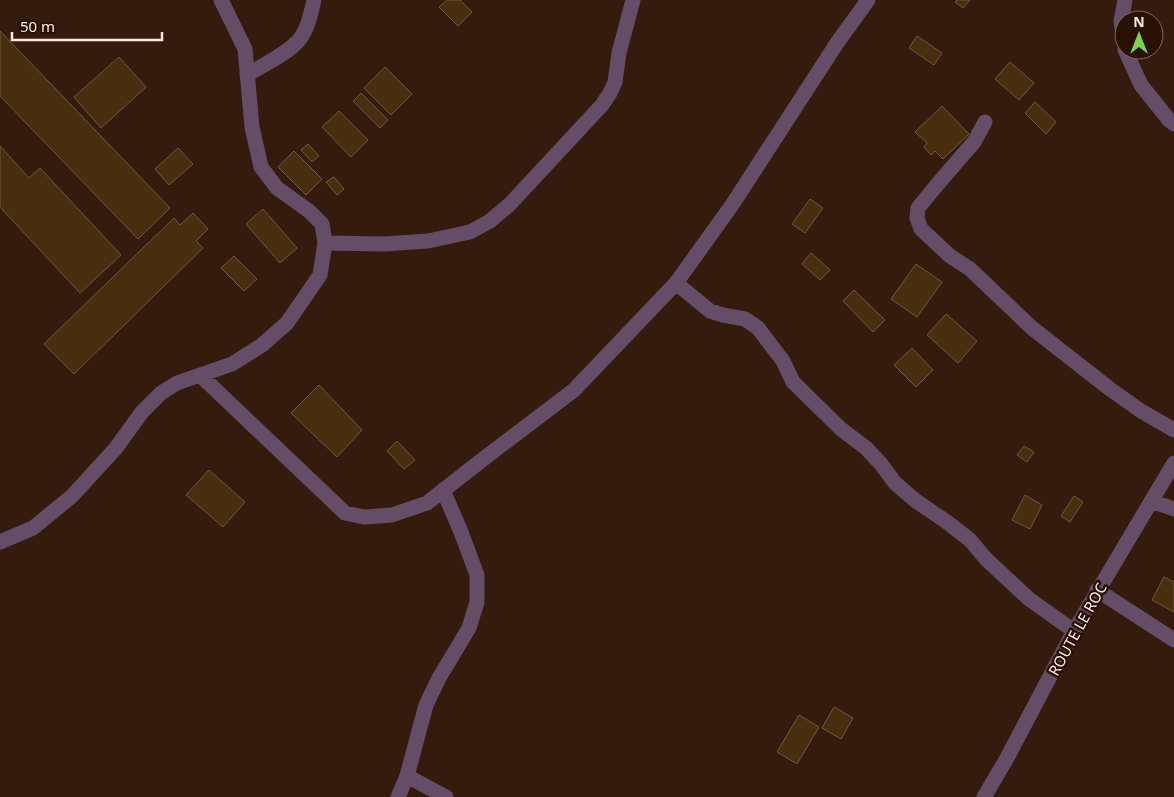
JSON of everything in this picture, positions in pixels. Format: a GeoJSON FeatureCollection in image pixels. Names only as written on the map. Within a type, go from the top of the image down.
{"type":"FeatureCollection","features":[{"type":"Feature","properties":{"kind":"street"},"geometry":{"type":"LineString","coordinates":[[0,542],[33,528],[72,496],[116,448],[142,412],[161,393],[177,383],[232,364],[262,345],[287,324],[320,275],[325,243],[322,224],[309,211],[277,188],[261,167],[252,127],[245,49],[221,0]]}},
{"type":"Feature","properties":{"kind":"street"},"geometry":{"type":"LineString","coordinates":[[247,75],[285,52],[299,40],[310,19],[314,0]]}},
{"type":"Feature","properties":{"kind":"street"},"geometry":{"type":"LineString","coordinates":[[325,243],[384,244],[428,241],[470,232],[490,221],[510,204],[610,94],[615,82],[619,53],[633,0]]}},
{"type":"Feature","properties":{"kind":"street"},"geometry":{"type":"LineString","coordinates":[[200,375],[345,512],[364,516],[392,515],[427,503],[574,390],[676,283],[732,205],[837,43],[868,0]]}},
{"type":"Feature","properties":{"kind":"street"},"geometry":{"type":"LineString","coordinates":[[1130,60],[1141,85],[1174,124]]}},
{"type":"Feature","properties":{"kind":"street"},"geometry":{"type":"LineString","coordinates":[[985,122],[974,142],[918,208],[917,218],[921,229],[950,256],[970,269],[1032,328],[1110,389],[1141,411],[1174,430]]}},
{"type":"Feature","properties":{"kind":"street"},"geometry":{"type":"LineString","coordinates":[[676,283],[710,311],[745,319],[758,328],[783,361],[793,382],[841,429],[866,448],[895,483],[916,501],[970,540],[986,559],[1029,599],[1074,630]]}},
{"type":"Feature","properties":{"kind":"street","name":"ROUTE LE ROC"},"geometry":{"type":"LineString","coordinates":[[984,797],[1007,758],[1074,630],[1174,462]]}},
{"type":"Feature","properties":{"kind":"street"},"geometry":{"type":"LineString","coordinates":[[398,797],[407,776],[426,705],[438,678],[469,628],[477,602],[477,575],[443,490]]}},
{"type":"Feature","properties":{"kind":"street"},"geometry":{"type":"LineString","coordinates":[[1151,501],[1174,509]]}},
{"type":"Feature","properties":{"kind":"street"},"geometry":{"type":"LineString","coordinates":[[1097,590],[1174,640]]}},
{"type":"Feature","properties":{"kind":"street"},"geometry":{"type":"LineString","coordinates":[[407,776],[446,797]]}},
{"type":"Feature","properties":{"kind":"building"},"geometry":{"type":"Polygon","coordinates":[[[447,0],[460,0],[472,12],[458,26],[439,7],[447,0]]]}},
{"type":"Feature","properties":{"kind":"building"},"geometry":{"type":"Polygon","coordinates":[[[957,0],[970,0],[963,8],[955,2],[957,0]]]}},
{"type":"Feature","properties":{"kind":"building"},"geometry":{"type":"Polygon","coordinates":[[[0,31],[170,208],[138,239],[0,96],[0,31]]]}},
{"type":"Feature","properties":{"kind":"building"},"geometry":{"type":"Polygon","coordinates":[[[917,36],[942,53],[934,65],[909,48],[917,36]]]}},
{"type":"Feature","properties":{"kind":"building"},"geometry":{"type":"Polygon","coordinates":[[[119,57],[146,87],[101,128],[74,97],[119,57]]]}},
{"type":"Feature","properties":{"kind":"building"},"geometry":{"type":"Polygon","coordinates":[[[1010,62],[1034,83],[1019,100],[995,79],[1010,62]]]}},
{"type":"Feature","properties":{"kind":"building"},"geometry":{"type":"Polygon","coordinates":[[[385,67],[412,94],[391,115],[364,88],[385,67]]]}},
{"type":"Feature","properties":{"kind":"building"},"geometry":{"type":"Polygon","coordinates":[[[361,93],[388,120],[380,128],[353,101],[361,93]]]}},
{"type":"Feature","properties":{"kind":"building"},"geometry":{"type":"Polygon","coordinates":[[[1035,102],[1056,122],[1046,134],[1025,113],[1035,102]]]}},
{"type":"Feature","properties":{"kind":"building"},"geometry":{"type":"Polygon","coordinates":[[[942,106],[969,134],[943,159],[935,151],[931,155],[924,147],[927,143],[915,132],[942,106]]]}},
{"type":"Feature","properties":{"kind":"building"},"geometry":{"type":"Polygon","coordinates":[[[339,111],[368,140],[351,157],[322,127],[339,111]]]}},
{"type":"Feature","properties":{"kind":"building"},"geometry":{"type":"Polygon","coordinates":[[[308,144],[319,156],[312,162],[301,150],[308,144]]]}},
{"type":"Feature","properties":{"kind":"building"},"geometry":{"type":"Polygon","coordinates":[[[0,146],[29,178],[40,168],[121,255],[80,293],[0,207],[0,146]]]}},
{"type":"Feature","properties":{"kind":"building"},"geometry":{"type":"Polygon","coordinates":[[[178,148],[193,164],[169,185],[155,169],[178,148]]]}},
{"type":"Feature","properties":{"kind":"building"},"geometry":{"type":"Polygon","coordinates":[[[294,151],[322,179],[306,195],[278,167],[294,151]]]}},
{"type":"Feature","properties":{"kind":"building"},"geometry":{"type":"Polygon","coordinates":[[[334,177],[344,189],[337,195],[326,182],[334,177]]]}},
{"type":"Feature","properties":{"kind":"building"},"geometry":{"type":"Polygon","coordinates":[[[810,199],[823,208],[805,233],[792,224],[810,199]]]}},
{"type":"Feature","properties":{"kind":"building"},"geometry":{"type":"Polygon","coordinates":[[[263,209],[297,248],[280,263],[246,224],[263,209]]]}},
{"type":"Feature","properties":{"kind":"building"},"geometry":{"type":"Polygon","coordinates":[[[193,213],[208,229],[196,241],[203,248],[74,374],[44,344],[174,218],[180,225],[193,213]]]}},
{"type":"Feature","properties":{"kind":"building"},"geometry":{"type":"Polygon","coordinates":[[[811,253],[830,270],[820,280],[802,264],[811,253]]]}},
{"type":"Feature","properties":{"kind":"building"},"geometry":{"type":"Polygon","coordinates":[[[234,256],[257,279],[244,291],[221,268],[234,256]]]}},
{"type":"Feature","properties":{"kind":"building"},"geometry":{"type":"Polygon","coordinates":[[[916,264],[942,282],[917,317],[891,299],[916,264]]]}},
{"type":"Feature","properties":{"kind":"building"},"geometry":{"type":"Polygon","coordinates":[[[854,290],[885,320],[873,332],[843,301],[854,290]]]}},
{"type":"Feature","properties":{"kind":"building"},"geometry":{"type":"Polygon","coordinates":[[[946,314],[977,341],[958,363],[927,335],[946,314]]]}},
{"type":"Feature","properties":{"kind":"building"},"geometry":{"type":"Polygon","coordinates":[[[912,348],[933,370],[916,387],[894,365],[912,348]]]}},
{"type":"Feature","properties":{"kind":"building"},"geometry":{"type":"Polygon","coordinates":[[[319,385],[362,430],[337,457],[291,413],[319,385]]]}},
{"type":"Feature","properties":{"kind":"building"},"geometry":{"type":"Polygon","coordinates":[[[397,441],[415,460],[404,469],[387,451],[397,441]]]}},
{"type":"Feature","properties":{"kind":"building"},"geometry":{"type":"Polygon","coordinates":[[[1024,446],[1034,452],[1027,462],[1017,455],[1024,446]]]}},
{"type":"Feature","properties":{"kind":"building"},"geometry":{"type":"Polygon","coordinates":[[[209,470],[245,502],[223,527],[186,495],[209,470]]]}},
{"type":"Feature","properties":{"kind":"building"},"geometry":{"type":"Polygon","coordinates":[[[1025,495],[1042,505],[1030,529],[1012,520],[1025,495]]]}},
{"type":"Feature","properties":{"kind":"building"},"geometry":{"type":"Polygon","coordinates":[[[1074,496],[1083,502],[1070,522],[1061,516],[1074,496]]]}},
{"type":"Feature","properties":{"kind":"building"},"geometry":{"type":"Polygon","coordinates":[[[1164,577],[1174,582],[1174,612],[1152,600],[1164,577]]]}},
{"type":"Feature","properties":{"kind":"building"},"geometry":{"type":"Polygon","coordinates":[[[834,707],[853,718],[841,739],[822,728],[834,707]]]}},
{"type":"Feature","properties":{"kind":"building"},"geometry":{"type":"Polygon","coordinates":[[[799,715],[819,727],[797,764],[777,752],[799,715]]]}}]}
